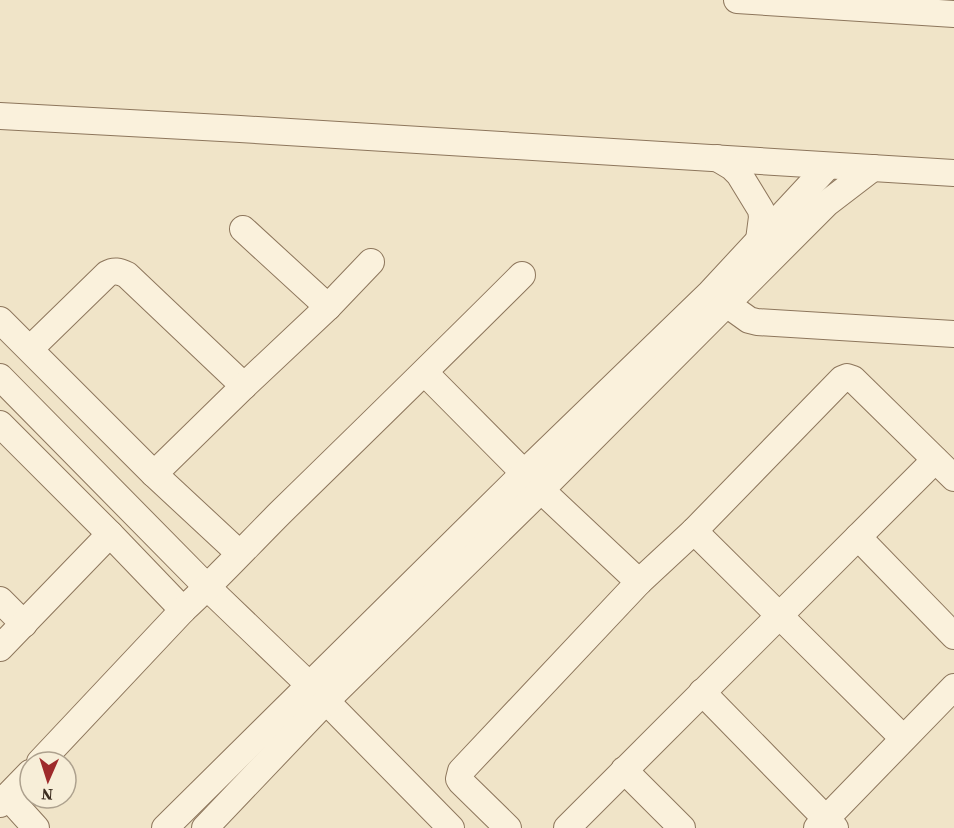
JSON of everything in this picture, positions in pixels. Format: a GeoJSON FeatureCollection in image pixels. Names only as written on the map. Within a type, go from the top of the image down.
{"type":"FeatureCollection","features":[{"type":"Feature","properties":{"kind":"street"},"geometry":{"type":"LineString","coordinates":[[737,0],[954,14]]}},
{"type":"Feature","properties":{"kind":"street"},"geometry":{"type":"LineString","coordinates":[[0,116],[954,173]]}},
{"type":"Feature","properties":{"kind":"street"},"geometry":{"type":"LineString","coordinates":[[717,158],[739,174],[761,210],[759,240]]}},
{"type":"Feature","properties":{"kind":"street"},"geometry":{"type":"LineString","coordinates":[[719,298],[759,240],[828,166]]}},
{"type":"Feature","properties":{"kind":"street"},"geometry":{"type":"LineString","coordinates":[[165,828],[317,693],[719,298],[826,204],[873,168]]}},
{"type":"Feature","properties":{"kind":"street"},"geometry":{"type":"LineString","coordinates":[[243,229],[328,307]]}},
{"type":"Feature","properties":{"kind":"street"},"geometry":{"type":"LineString","coordinates":[[154,474],[328,307],[371,262]]}},
{"type":"Feature","properties":{"kind":"street"},"geometry":{"type":"LineString","coordinates":[[30,349],[107,274],[112,271],[120,272],[127,275],[244,386]]}},
{"type":"Feature","properties":{"kind":"street"},"geometry":{"type":"LineString","coordinates":[[51,750],[239,553],[425,373],[522,275]]}},
{"type":"Feature","properties":{"kind":"street"},"geometry":{"type":"LineString","coordinates":[[719,298],[749,320],[765,323],[954,334]]}},
{"type":"Feature","properties":{"kind":"street"},"geometry":{"type":"LineString","coordinates":[[0,320],[154,474],[239,553]]}},
{"type":"Feature","properties":{"kind":"street"},"geometry":{"type":"LineString","coordinates":[[425,373],[532,482],[639,582]]}},
{"type":"Feature","properties":{"kind":"street"},"geometry":{"type":"LineString","coordinates":[[0,377],[207,588],[317,693],[451,828]]}},
{"type":"Feature","properties":{"kind":"street"},"geometry":{"type":"LineString","coordinates":[[508,828],[461,782],[459,779],[461,771],[639,582],[694,531],[845,378],[853,379],[954,478]]}},
{"type":"Feature","properties":{"kind":"street"},"geometry":{"type":"LineString","coordinates":[[0,424],[183,610]]}},
{"type":"Feature","properties":{"kind":"street"},"geometry":{"type":"LineString","coordinates":[[567,828],[935,460]]}},
{"type":"Feature","properties":{"kind":"street"},"geometry":{"type":"LineString","coordinates":[[694,531],[903,738]]}},
{"type":"Feature","properties":{"kind":"street"},"geometry":{"type":"LineString","coordinates":[[0,648],[110,534]]}},
{"type":"Feature","properties":{"kind":"street"},"geometry":{"type":"LineString","coordinates":[[858,537],[954,636]]}},
{"type":"Feature","properties":{"kind":"street"},"geometry":{"type":"LineString","coordinates":[[0,600],[24,624]]}},
{"type":"Feature","properties":{"kind":"street"},"geometry":{"type":"LineString","coordinates":[[702,692],[826,825],[903,738],[954,687]]}},
{"type":"Feature","properties":{"kind":"street"},"geometry":{"type":"LineString","coordinates":[[205,828],[317,693]]}},
{"type":"Feature","properties":{"kind":"street"},"geometry":{"type":"LineString","coordinates":[[624,770],[682,828]]}},
{"type":"Feature","properties":{"kind":"street"},"geometry":{"type":"LineString","coordinates":[[18,786],[4,801],[36,828]]}}]}
